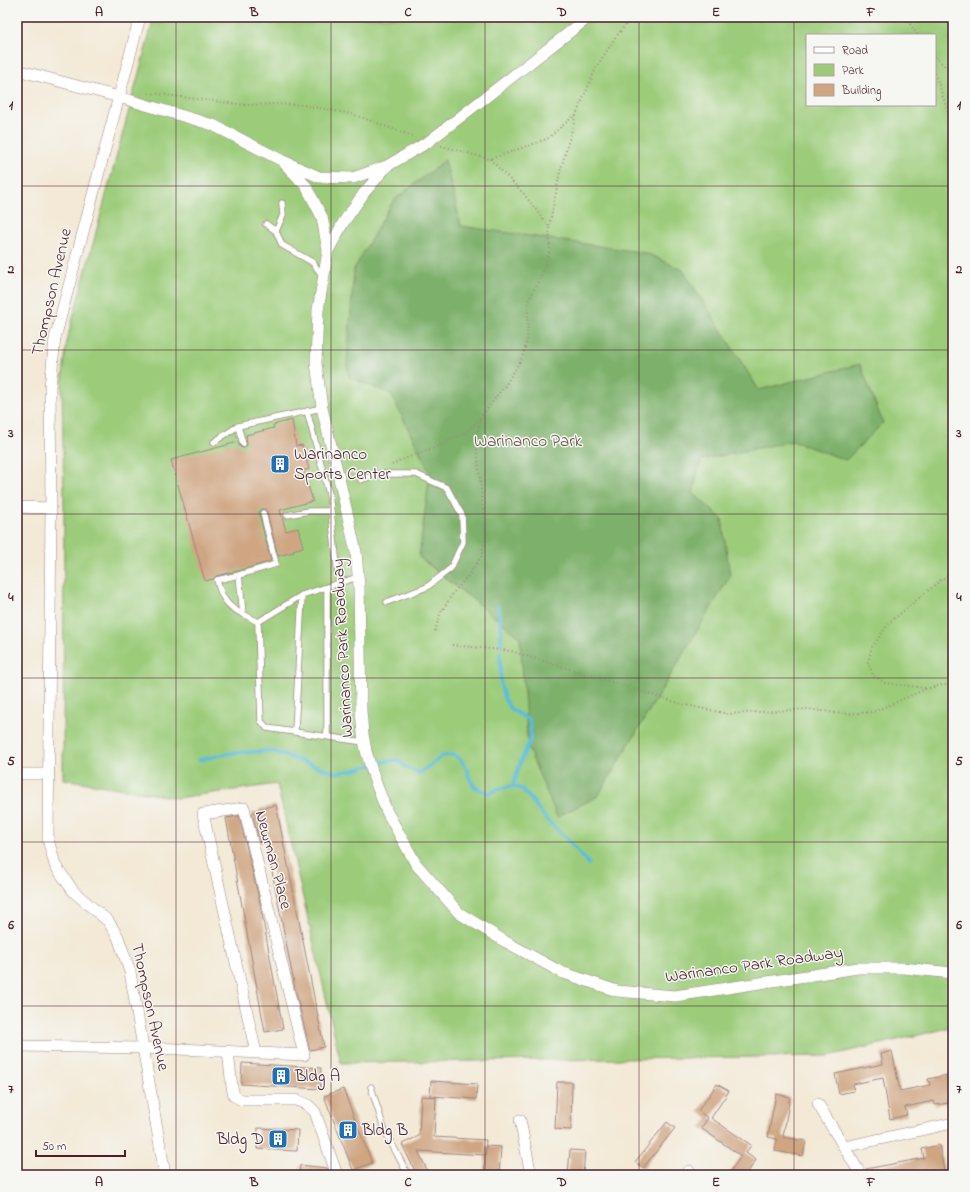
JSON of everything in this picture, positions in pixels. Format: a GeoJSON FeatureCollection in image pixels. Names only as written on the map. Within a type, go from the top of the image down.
{"type":"FeatureCollection","features":[{"type":"Feature","properties":{"kind":"street","name":"Thompson Avenue"},"geometry":{"type":"LineString","coordinates":[[140,17],[55,338],[50,387],[51,508],[48,839],[56,865],[74,892],[108,921],[118,937],[130,972],[165,1175]]}},
{"type":"Feature","properties":{"kind":"street","name":"Warinanco Park Roadway"},"geometry":{"type":"LineString","coordinates":[[17,70],[119,97],[213,125],[281,160],[319,176],[353,178],[387,166],[428,142],[589,17]]}},
{"type":"Feature","properties":{"kind":"street","name":"Warinanco Park Roadway"},"geometry":{"type":"LineString","coordinates":[[281,160],[306,186],[322,217],[328,251],[318,310],[316,363],[322,408],[356,552],[358,577],[361,711],[365,746],[374,778],[387,812],[416,864],[459,913],[506,942],[561,972],[617,991],[675,996],[858,968],[903,968],[953,973]]}},
{"type":"Feature","properties":{"kind":"street","name":"Warinanco Park Roadway"},"geometry":{"type":"LineString","coordinates":[[328,251],[343,223],[364,193],[387,166]]}},
{"type":"Feature","properties":{"kind":"street"},"geometry":{"type":"LineString","coordinates":[[17,507],[51,508]]}},
{"type":"Feature","properties":{"kind":"street"},"geometry":{"type":"LineString","coordinates":[[17,774],[48,774]]}},
{"type":"Feature","properties":{"kind":"street","name":"Newman Place"},"geometry":{"type":"LineString","coordinates":[[17,1046],[143,1048],[228,1052],[304,1055],[244,808],[203,814],[256,1053]]}},
{"type":"Feature","properties":{"kind":"street"},"geometry":{"type":"LineString","coordinates":[[228,1052],[234,1096],[242,1100],[296,1100],[308,1105],[314,1112],[337,1175]]}},
{"type":"Feature","properties":{"kind":"street"},"geometry":{"type":"LineString","coordinates":[[818,1104],[862,1175]]}},
{"type":"Feature","properties":{"kind":"street"},"geometry":{"type":"LineString","coordinates":[[520,1120],[531,1175]]}},
{"type":"Feature","properties":{"kind":"street"},"geometry":{"type":"LineString","coordinates":[[844,1147],[953,1123]]}},
{"type":"Feature","properties":{"kind":"lane"},"geometry":{"type":"LineString","coordinates":[[276,231],[284,215],[282,203]]}},
{"type":"Feature","properties":{"kind":"lane"},"geometry":{"type":"LineString","coordinates":[[266,224],[276,231],[282,245],[312,262],[324,278]]}},
{"type":"Feature","properties":{"kind":"lane"},"geometry":{"type":"LineString","coordinates":[[214,442],[238,426],[322,408]]}},
{"type":"Feature","properties":{"kind":"lane"},"geometry":{"type":"LineString","coordinates":[[307,411],[330,494],[339,583]]}},
{"type":"Feature","properties":{"kind":"lane"},"geometry":{"type":"LineString","coordinates":[[238,426],[243,444]]}},
{"type":"Feature","properties":{"kind":"lane"},"geometry":{"type":"LineString","coordinates":[[361,480],[377,474],[416,474],[447,488],[462,515],[463,542],[451,568],[427,587],[387,602]]}},
{"type":"Feature","properties":{"kind":"lane"},"geometry":{"type":"LineString","coordinates":[[287,515],[309,511],[331,511]]}},
{"type":"Feature","properties":{"kind":"lane"},"geometry":{"type":"LineString","coordinates":[[258,622],[233,610],[220,590],[217,580],[276,564],[263,513]]}},
{"type":"Feature","properties":{"kind":"lane"},"geometry":{"type":"LineString","coordinates":[[239,575],[244,614]]}},
{"type":"Feature","properties":{"kind":"lane"},"geometry":{"type":"LineString","coordinates":[[258,622],[302,595],[358,577]]}},
{"type":"Feature","properties":{"kind":"lane"},"geometry":{"type":"LineString","coordinates":[[327,587],[327,736]]}},
{"type":"Feature","properties":{"kind":"lane"},"geometry":{"type":"LineString","coordinates":[[295,731],[302,595]]}},
{"type":"Feature","properties":{"kind":"lane"},"geometry":{"type":"LineString","coordinates":[[258,622],[261,721],[267,728],[327,736],[365,746]]}},
{"type":"Feature","properties":{"kind":"lane"},"geometry":{"type":"LineString","coordinates":[[371,1087],[384,1129],[408,1175]]}},
{"type":"Feature","properties":{"kind":"path"},"geometry":{"type":"LineString","coordinates":[[377,474],[399,461],[436,447],[467,432],[481,417],[505,386],[522,358],[528,341],[528,302],[544,270],[550,248],[549,227],[560,172],[576,115],[596,68],[632,17]]}},
{"type":"Feature","properties":{"kind":"path"},"geometry":{"type":"LineString","coordinates":[[906,17],[916,34]]}},
{"type":"Feature","properties":{"kind":"path"},"geometry":{"type":"LineString","coordinates":[[936,58],[953,73]]}},
{"type":"Feature","properties":{"kind":"path"},"geometry":{"type":"LineString","coordinates":[[936,76],[953,127]]}},
{"type":"Feature","properties":{"kind":"path"},"geometry":{"type":"LineString","coordinates":[[146,93],[246,105],[303,105],[352,114],[428,142],[490,159],[524,194],[549,227]]}},
{"type":"Feature","properties":{"kind":"path"},"geometry":{"type":"LineString","coordinates":[[490,159],[547,139],[576,115]]}},
{"type":"Feature","properties":{"kind":"path"},"geometry":{"type":"LineString","coordinates":[[435,631],[440,614],[453,593],[469,575],[481,557],[486,536],[476,440],[481,417]]}},
{"type":"Feature","properties":{"kind":"path"},"geometry":{"type":"LineString","coordinates":[[926,689],[885,683],[873,675],[868,662],[872,647],[890,622],[953,572]]}},
{"type":"Feature","properties":{"kind":"path"},"geometry":{"type":"LineString","coordinates":[[452,645],[511,651],[682,704],[728,714],[807,709],[844,714],[873,712],[926,689],[942,685],[953,685]]}},
{"type":"Feature","properties":{"kind":"green space","name":"Warinanco Park"},"geometry":{"type":"Polygon","coordinates":[[[154,17],[953,17],[953,1027],[828,1056],[341,1063],[277,784],[177,798],[63,779],[64,508],[62,384],[67,340],[154,17]]]}},
{"type":"Feature","properties":{"kind":"green space"},"geometry":{"type":"Polygon","coordinates":[[[445,160],[461,226],[646,253],[683,270],[759,390],[860,364],[883,423],[846,460],[792,441],[701,460],[693,493],[722,519],[730,576],[598,796],[557,817],[528,748],[520,637],[419,557],[430,473],[391,394],[349,377],[347,364],[354,269],[393,201],[445,160]]]}},
{"type":"Feature","properties":{"kind":"building"},"geometry":{"type":"Polygon","coordinates":[[[292,420],[296,446],[302,445],[309,469],[303,471],[313,501],[280,510],[286,531],[298,528],[303,547],[293,550],[294,552],[278,556],[267,512],[265,509],[262,509],[259,511],[259,514],[271,561],[216,576],[213,579],[205,581],[171,460],[238,442],[240,447],[244,448],[247,445],[246,435],[274,428],[273,425],[292,420]]]}},
{"type":"Feature","properties":{"kind":"building"},"geometry":{"type":"Polygon","coordinates":[[[276,805],[324,1047],[310,1050],[295,988],[266,841],[260,843],[252,813],[260,811],[259,809],[276,805]]]}},
{"type":"Feature","properties":{"kind":"building"},"geometry":{"type":"Polygon","coordinates":[[[239,816],[260,903],[283,1029],[265,1032],[226,818],[239,816]]]}},
{"type":"Feature","properties":{"kind":"building"},"geometry":{"type":"Polygon","coordinates":[[[892,1051],[900,1091],[930,1085],[928,1079],[953,1074],[953,1096],[948,1097],[949,1103],[935,1105],[934,1101],[905,1107],[907,1115],[890,1119],[883,1078],[853,1084],[854,1091],[839,1094],[835,1074],[883,1064],[881,1054],[892,1051]]]}},
{"type":"Feature","properties":{"kind":"building","name":"Bldg A"},"geometry":{"type":"Polygon","coordinates":[[[242,1063],[321,1068],[320,1089],[241,1084],[242,1063]]]}},
{"type":"Feature","properties":{"kind":"building"},"geometry":{"type":"Polygon","coordinates":[[[431,1081],[477,1084],[476,1099],[430,1096],[431,1081]]]}},
{"type":"Feature","properties":{"kind":"building"},"geometry":{"type":"Polygon","coordinates":[[[557,1082],[572,1082],[571,1130],[555,1129],[557,1082]]]}},
{"type":"Feature","properties":{"kind":"building"},"geometry":{"type":"Polygon","coordinates":[[[717,1084],[729,1091],[711,1118],[751,1145],[746,1153],[756,1160],[746,1175],[728,1175],[741,1156],[701,1128],[708,1118],[698,1111],[717,1084]]]}},
{"type":"Feature","properties":{"kind":"building","name":"Bldg B"},"geometry":{"type":"Polygon","coordinates":[[[343,1089],[372,1163],[353,1170],[324,1096],[343,1089]]]}},
{"type":"Feature","properties":{"kind":"building"},"geometry":{"type":"Polygon","coordinates":[[[776,1094],[790,1097],[783,1137],[806,1141],[803,1156],[775,1151],[777,1139],[768,1137],[776,1094]]]}},
{"type":"Feature","properties":{"kind":"building"},"geometry":{"type":"Polygon","coordinates":[[[421,1096],[436,1097],[434,1137],[486,1140],[485,1155],[418,1151],[427,1170],[417,1175],[402,1144],[419,1136],[421,1096]]]}},
{"type":"Feature","properties":{"kind":"building"},"geometry":{"type":"Polygon","coordinates":[[[667,1122],[675,1128],[643,1168],[635,1162],[667,1122]]]}},
{"type":"Feature","properties":{"kind":"building","name":"Bldg D"},"geometry":{"type":"Polygon","coordinates":[[[258,1128],[298,1130],[297,1151],[257,1149],[258,1128]]]}},
{"type":"Feature","properties":{"kind":"building"},"geometry":{"type":"Polygon","coordinates":[[[939,1145],[945,1175],[868,1175],[866,1169],[924,1158],[922,1149],[939,1145]]]}},
{"type":"Feature","properties":{"kind":"building"},"geometry":{"type":"Polygon","coordinates":[[[486,1146],[501,1147],[499,1175],[484,1175],[486,1146]]]}},
{"type":"Feature","properties":{"kind":"building"},"geometry":{"type":"Polygon","coordinates":[[[570,1150],[585,1151],[583,1175],[568,1175],[570,1150]]]}},
{"type":"Feature","properties":{"kind":"building"},"geometry":{"type":"Polygon","coordinates":[[[300,1165],[327,1168],[330,1175],[299,1175],[300,1165]]]}},
{"type":"Feature","properties":{"kind":"waterway"},"geometry":{"type":"LineString","coordinates":[[498,606],[501,629],[501,645]]}},
{"type":"Feature","properties":{"kind":"waterway"},"geometry":{"type":"LineString","coordinates":[[500,653],[501,682],[506,702],[510,708],[529,720],[530,727],[529,742],[513,786]]}},
{"type":"Feature","properties":{"kind":"waterway"},"geometry":{"type":"LineString","coordinates":[[199,760],[231,753],[272,751],[336,773],[354,770],[381,762],[398,760],[405,767],[419,773],[442,756],[454,755],[461,760],[467,770],[470,780],[475,787],[488,793],[513,786],[522,789],[546,819],[569,841],[589,864]]}},
{"type":"Feature","properties":{"kind":"place","name":"Warinanco Sports Center"},"geometry":{"type":"Point","coordinates":[280,464]}},
{"type":"Feature","properties":{"kind":"place","name":"Bldg A"},"geometry":{"type":"Point","coordinates":[281,1076]}},
{"type":"Feature","properties":{"kind":"place","name":"Bldg B"},"geometry":{"type":"Point","coordinates":[348,1130]}},
{"type":"Feature","properties":{"kind":"place","name":"Bldg D"},"geometry":{"type":"Point","coordinates":[278,1139]}}]}
